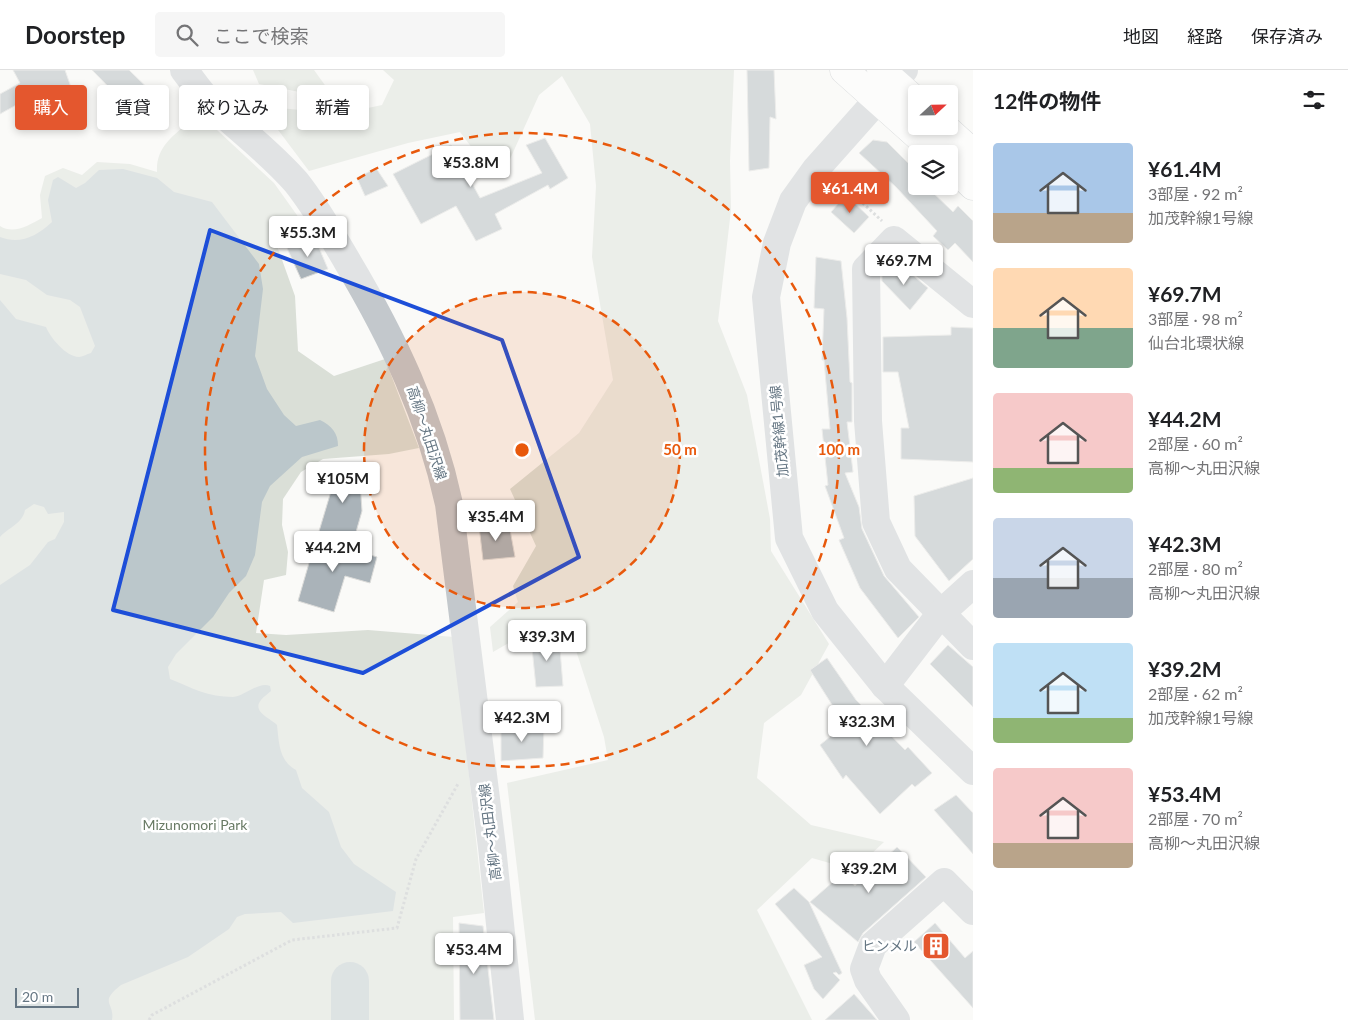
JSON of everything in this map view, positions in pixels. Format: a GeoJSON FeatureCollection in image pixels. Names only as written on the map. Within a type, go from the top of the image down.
{"type":"FeatureCollection","features":[{"type":"Feature","properties":{"kind":"main road"},"geometry":{"type":"LineString","coordinates":[[844,70],[889,80],[908,95]]}},
{"type":"Feature","properties":{"kind":"main road"},"geometry":{"type":"LineString","coordinates":[[889,80],[932,145]]}},
{"type":"Feature","properties":{"kind":"main road"},"geometry":{"type":"LineString","coordinates":[[953,135],[973,154]]}},
{"type":"Feature","properties":{"kind":"main road"},"geometry":{"type":"LineString","coordinates":[[958,172],[973,186]]}},
{"type":"Feature","properties":{"kind":"street","name":"高柳～丸田沢線"},"geometry":{"type":"LineString","coordinates":[[184,70],[207,99],[270,154],[321,217],[402,360],[426,420],[439,460],[449,504],[492,847],[510,1020]]}},
{"type":"Feature","properties":{"kind":"street","name":"加茂幹線1号線"},"geometry":{"type":"LineString","coordinates":[[889,80],[816,169],[793,201],[776,243],[766,297],[789,538],[825,611],[885,686],[973,771]]}},
{"type":"Feature","properties":{"kind":"street"},"geometry":{"type":"LineString","coordinates":[[973,304],[894,240],[866,269],[868,421],[876,522],[898,569],[973,646]]}},
{"type":"Feature","properties":{"kind":"street"},"geometry":{"type":"LineString","coordinates":[[885,686],[941,613],[973,584]]}},
{"type":"Feature","properties":{"kind":"street"},"geometry":{"type":"LineString","coordinates":[[896,1020],[868,980],[864,968],[873,945],[944,882],[973,912]]}},
{"type":"Feature","properties":{"kind":"path"},"geometry":{"type":"LineString","coordinates":[[834,175],[889,228],[894,240]]}},
{"type":"Feature","properties":{"kind":"path"},"geometry":{"type":"LineString","coordinates":[[150,1020],[152,1015],[292,940],[397,928],[416,859],[461,777]]}},
{"type":"Feature","properties":{"kind":"highlighted area"},"geometry":{"type":"Polygon","coordinates":[[[210,230],[502,340],[579,557],[363,673],[113,610],[210,230]]]}},
{"type":"Feature","properties":{"kind":"green space"},"geometry":{"type":"Polygon","coordinates":[[[253,70],[314,70],[325,85],[297,85],[297,91],[287,90],[287,85],[259,84],[253,70]]]}},
{"type":"Feature","properties":{"kind":"green space"},"geometry":{"type":"Polygon","coordinates":[[[383,70],[734,70],[730,161],[731,210],[718,321],[747,395],[770,519],[771,551],[829,644],[801,695],[764,723],[757,778],[811,825],[884,842],[854,870],[812,858],[757,910],[812,1020],[535,1020],[507,783],[608,760],[604,737],[572,638],[547,621],[493,652],[490,627],[518,602],[513,586],[536,546],[510,489],[579,433],[613,380],[592,257],[596,186],[590,124],[562,76],[539,95],[510,159],[485,165],[460,132],[408,143],[309,171],[278,130],[287,130],[287,109],[297,110],[297,130],[369,130],[369,108],[382,105],[394,80],[383,70]]]}},
{"type":"Feature","properties":{"kind":"green space","name":"Mizunomori Park"},"geometry":{"type":"Polygon","coordinates":[[[180,130],[217,130],[274,183],[299,218],[276,243],[295,296],[298,351],[334,376],[385,359],[419,448],[389,454],[323,459],[301,472],[283,499],[282,525],[288,552],[286,575],[264,580],[256,633],[286,635],[368,630],[454,637],[484,913],[453,917],[454,1020],[0,1020],[0,226],[11,230],[27,226],[42,218],[40,195],[45,176],[63,168],[82,175],[97,162],[130,164],[157,172],[159,156],[171,138],[180,130]]]}},
{"type":"Feature","properties":{"kind":"shaded area","name":"Mizunomori Park"},"geometry":{"type":"Polygon","coordinates":[[[123,169],[157,178],[174,192],[212,202],[259,264],[263,289],[255,356],[267,389],[284,415],[296,426],[320,420],[334,430],[338,441],[338,446],[302,457],[270,486],[262,502],[255,555],[246,576],[229,593],[213,617],[176,654],[168,667],[170,679],[200,691],[224,697],[238,696],[261,685],[270,686],[271,691],[263,697],[259,708],[263,715],[277,725],[279,745],[286,762],[296,770],[302,788],[329,812],[341,847],[354,864],[396,892],[393,911],[293,923],[281,912],[245,914],[237,917],[229,929],[188,957],[121,985],[109,999],[112,1020],[0,1020],[0,585],[30,565],[48,542],[55,539],[64,522],[64,512],[48,514],[44,507],[34,504],[25,510],[24,515],[18,522],[0,537],[0,300],[16,319],[46,327],[55,341],[69,354],[82,357],[91,353],[95,346],[80,307],[70,300],[47,295],[26,280],[0,274],[0,237],[14,240],[28,238],[52,222],[48,200],[53,180],[58,177],[76,188],[85,183],[99,170],[123,169]]]}},
{"type":"Feature","properties":{"kind":"building"},"geometry":{"type":"Polygon","coordinates":[[[13,70],[65,70],[70,85],[16,85],[20,83],[13,70]]]}},
{"type":"Feature","properties":{"kind":"building"},"geometry":{"type":"Polygon","coordinates":[[[92,70],[129,70],[144,85],[107,85],[92,70]]]}},
{"type":"Feature","properties":{"kind":"building"},"geometry":{"type":"Polygon","coordinates":[[[747,70],[774,70],[776,119],[770,117],[769,168],[749,171],[747,70]]]}},
{"type":"Feature","properties":{"kind":"building"},"geometry":{"type":"Polygon","coordinates":[[[15,86],[15,106],[0,114],[0,94],[15,86]]]}},
{"type":"Feature","properties":{"kind":"building"},"geometry":{"type":"Polygon","coordinates":[[[545,138],[568,178],[550,189],[548,185],[495,214],[502,229],[476,241],[456,206],[421,224],[393,174],[451,145],[480,198],[542,173],[526,145],[545,138]]]}},
{"type":"Feature","properties":{"kind":"building"},"geometry":{"type":"Polygon","coordinates":[[[873,140],[887,142],[908,163],[908,195],[935,195],[953,212],[958,206],[973,221],[973,262],[955,243],[948,250],[933,236],[937,231],[896,187],[859,153],[873,140]]]}},
{"type":"Feature","properties":{"kind":"building"},"geometry":{"type":"Polygon","coordinates":[[[376,168],[388,186],[365,196],[357,178],[376,168]]]}},
{"type":"Feature","properties":{"kind":"building"},"geometry":{"type":"Polygon","coordinates":[[[846,195],[869,217],[854,233],[831,212],[846,195]]]}},
{"type":"Feature","properties":{"kind":"building"},"geometry":{"type":"Polygon","coordinates":[[[314,236],[328,269],[301,279],[287,248],[314,236]]]}},
{"type":"Feature","properties":{"kind":"building"},"geometry":{"type":"Polygon","coordinates":[[[816,257],[841,261],[847,318],[850,382],[852,383],[852,422],[847,422],[853,472],[845,473],[859,507],[862,529],[884,576],[919,617],[898,638],[860,588],[839,540],[844,538],[825,486],[828,485],[822,429],[830,429],[824,360],[822,360],[824,309],[814,308],[816,257]]]}},
{"type":"Feature","properties":{"kind":"building"},"geometry":{"type":"Polygon","coordinates":[[[888,269],[909,272],[928,288],[910,310],[882,281],[882,275],[888,269]]]}},
{"type":"Feature","properties":{"kind":"building"},"geometry":{"type":"Polygon","coordinates":[[[951,327],[973,328],[973,462],[901,459],[901,428],[909,428],[898,372],[883,372],[883,337],[951,335],[951,327]]]}},
{"type":"Feature","properties":{"kind":"building"},"geometry":{"type":"Polygon","coordinates":[[[359,467],[362,511],[356,532],[317,538],[338,468],[359,467]]]}},
{"type":"Feature","properties":{"kind":"building"},"geometry":{"type":"Polygon","coordinates":[[[973,478],[973,559],[949,581],[915,536],[914,496],[973,478]]]}},
{"type":"Feature","properties":{"kind":"building"},"geometry":{"type":"Polygon","coordinates":[[[509,524],[515,557],[483,560],[479,526],[509,524]]]}},
{"type":"Feature","properties":{"kind":"building"},"geometry":{"type":"Polygon","coordinates":[[[316,539],[377,557],[370,583],[345,576],[334,612],[298,601],[316,539]]]}},
{"type":"Feature","properties":{"kind":"building"},"geometry":{"type":"Polygon","coordinates":[[[559,637],[563,686],[536,687],[531,638],[559,637]]]}},
{"type":"Feature","properties":{"kind":"building"},"geometry":{"type":"Polygon","coordinates":[[[948,645],[973,667],[973,707],[930,664],[948,645]]]}},
{"type":"Feature","properties":{"kind":"building"},"geometry":{"type":"Polygon","coordinates":[[[827,658],[856,700],[905,750],[908,747],[932,773],[915,787],[912,784],[880,814],[846,775],[843,779],[820,745],[847,723],[836,711],[810,670],[827,658]]]}},
{"type":"Feature","properties":{"kind":"building"},"geometry":{"type":"Polygon","coordinates":[[[544,725],[543,758],[501,761],[501,728],[544,725]]]}},
{"type":"Feature","properties":{"kind":"building"},"geometry":{"type":"Polygon","coordinates":[[[956,795],[973,813],[973,854],[934,810],[956,795]]]}},
{"type":"Feature","properties":{"kind":"building"},"geometry":{"type":"Polygon","coordinates":[[[897,847],[926,877],[863,933],[858,942],[810,902],[842,874],[855,886],[897,847]]]}},
{"type":"Feature","properties":{"kind":"building"},"geometry":{"type":"Polygon","coordinates":[[[794,888],[809,902],[842,973],[839,975],[836,972],[833,973],[840,980],[823,999],[814,989],[804,965],[822,957],[775,904],[794,888]]]}},
{"type":"Feature","properties":{"kind":"building"},"geometry":{"type":"Polygon","coordinates":[[[459,923],[483,926],[494,1020],[460,1020],[459,923]]]}},
{"type":"Feature","properties":{"kind":"building"},"geometry":{"type":"Polygon","coordinates":[[[935,923],[965,958],[973,951],[973,1008],[914,942],[935,923]]]}},
{"type":"Feature","properties":{"kind":"building"},"geometry":{"type":"Polygon","coordinates":[[[854,994],[877,1020],[825,1020],[854,994]]]}},
{"type":"Feature","properties":{"kind":"waterway"},"geometry":{"type":"LineString","coordinates":[[350,981],[350,1020]]}},
{"type":"Feature","properties":{"kind":"place","name":"ヒンメル"},"geometry":{"type":"Point","coordinates":[936,946]}}]}
